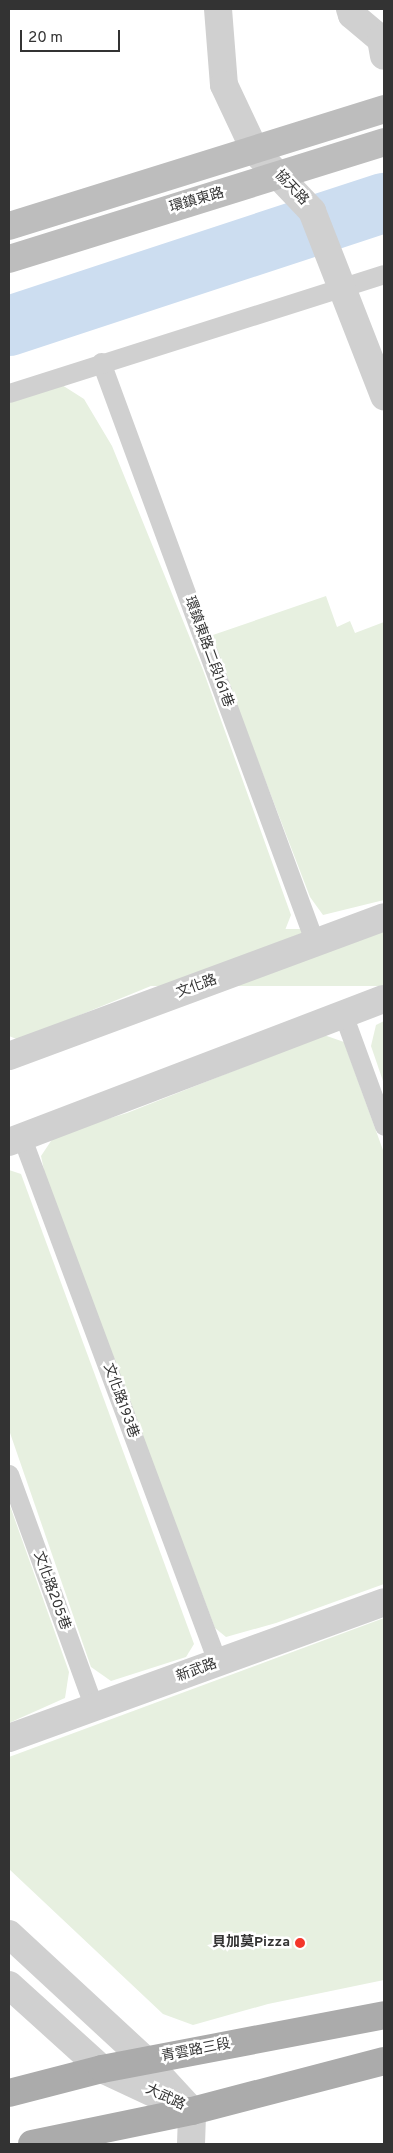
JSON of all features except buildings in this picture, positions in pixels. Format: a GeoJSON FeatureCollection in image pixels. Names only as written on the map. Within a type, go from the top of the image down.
{"type":"FeatureCollection","features":[{"type":"Feature","properties":{"kind":"main road","name":"青雲路三段"},"geometry":{"type":"LineString","coordinates":[[9,2093],[102,2069],[384,2015]]}},
{"type":"Feature","properties":{"kind":"main road"},"geometry":{"type":"LineString","coordinates":[[32,2144],[192,2111],[384,2061]]}},
{"type":"Feature","properties":{"kind":"street","name":"協天路"},"geometry":{"type":"LineString","coordinates":[[218,9],[224,85],[255,151],[312,211],[384,396]]}},
{"type":"Feature","properties":{"kind":"street"},"geometry":{"type":"LineString","coordinates":[[350,9],[352,15],[383,44]]}},
{"type":"Feature","properties":{"kind":"street"},"geometry":{"type":"LineString","coordinates":[[9,226],[255,151],[384,109]]}},
{"type":"Feature","properties":{"kind":"street","name":"環鎮東路"},"geometry":{"type":"LineString","coordinates":[[9,259],[281,177],[384,142]]}},
{"type":"Feature","properties":{"kind":"street","name":"文化路"},"geometry":{"type":"LineString","coordinates":[[9,1056],[384,917]]}},
{"type":"Feature","properties":{"kind":"street"},"geometry":{"type":"LineString","coordinates":[[15,1140],[384,999]]}},
{"type":"Feature","properties":{"kind":"street","name":"新武路"},"geometry":{"type":"LineString","coordinates":[[9,1738],[218,1664],[384,1602]]}},
{"type":"Feature","properties":{"kind":"street","name":"大武路"},"geometry":{"type":"LineString","coordinates":[[9,1934],[146,2061],[192,2111]]}},
{"type":"Feature","properties":{"kind":"street","name":"大武路"},"geometry":{"type":"LineString","coordinates":[[9,1985],[102,2069],[192,2111]]}},
{"type":"Feature","properties":{"kind":"street"},"geometry":{"type":"LineString","coordinates":[[191,2144],[192,2111]]}},
{"type":"Feature","properties":{"kind":"lane"},"geometry":{"type":"LineString","coordinates":[[9,393],[338,277],[384,274]]}},
{"type":"Feature","properties":{"kind":"lane","name":"環鎮東路二段161巷"},"geometry":{"type":"LineString","coordinates":[[101,362],[315,943]]}},
{"type":"Feature","properties":{"kind":"lane"},"geometry":{"type":"LineString","coordinates":[[343,1014],[384,1126]]}},
{"type":"Feature","properties":{"kind":"lane","name":"文化路193巷"},"geometry":{"type":"LineString","coordinates":[[15,1140],[218,1664]]}},
{"type":"Feature","properties":{"kind":"lane","name":"文化路205巷"},"geometry":{"type":"LineString","coordinates":[[9,1474],[94,1708]]}},
{"type":"Feature","properties":{"kind":"green space"},"geometry":{"type":"Polygon","coordinates":[[[62,385],[84,399],[112,446],[203,670],[291,915],[280,943],[168,979],[19,1040],[9,1036],[9,403],[62,385]]]}},
{"type":"Feature","properties":{"kind":"green space"},"geometry":{"type":"Polygon","coordinates":[[[326,596],[337,627],[350,621],[355,633],[384,622],[384,900],[323,915],[310,897],[210,636],[326,596]]]}},
{"type":"Feature","properties":{"kind":"green space"},"geometry":{"type":"Polygon","coordinates":[[[9,929],[384,929],[384,986],[9,986],[9,929]]]}},
{"type":"Feature","properties":{"kind":"green space"},"geometry":{"type":"Polygon","coordinates":[[[384,1021],[384,1084],[371,1046],[376,1025],[384,1021]]]}},
{"type":"Feature","properties":{"kind":"green space"},"geometry":{"type":"Polygon","coordinates":[[[324,1035],[344,1042],[384,1153],[384,1584],[276,1623],[226,1637],[215,1628],[48,1189],[41,1156],[55,1135],[127,1113],[324,1035]]]}},
{"type":"Feature","properties":{"kind":"green space"},"geometry":{"type":"Polygon","coordinates":[[[9,1170],[21,1174],[194,1644],[186,1657],[111,1681],[91,1667],[9,1430],[9,1170]]]}},
{"type":"Feature","properties":{"kind":"green space"},"geometry":{"type":"Polygon","coordinates":[[[9,1503],[69,1672],[65,1698],[9,1723],[9,1503]]]}},
{"type":"Feature","properties":{"kind":"green space"},"geometry":{"type":"Polygon","coordinates":[[[384,1618],[384,1980],[268,2004],[193,2025],[163,2014],[9,1869],[9,1757],[384,1618]]]}},
{"type":"Feature","properties":{"kind":"waterway"},"geometry":{"type":"LineString","coordinates":[[9,326],[384,203]]}},
{"type":"Feature","properties":{"kind":"place","name":"貝加莫Pizza"},"geometry":{"type":"Point","coordinates":[300,1943]}}]}
